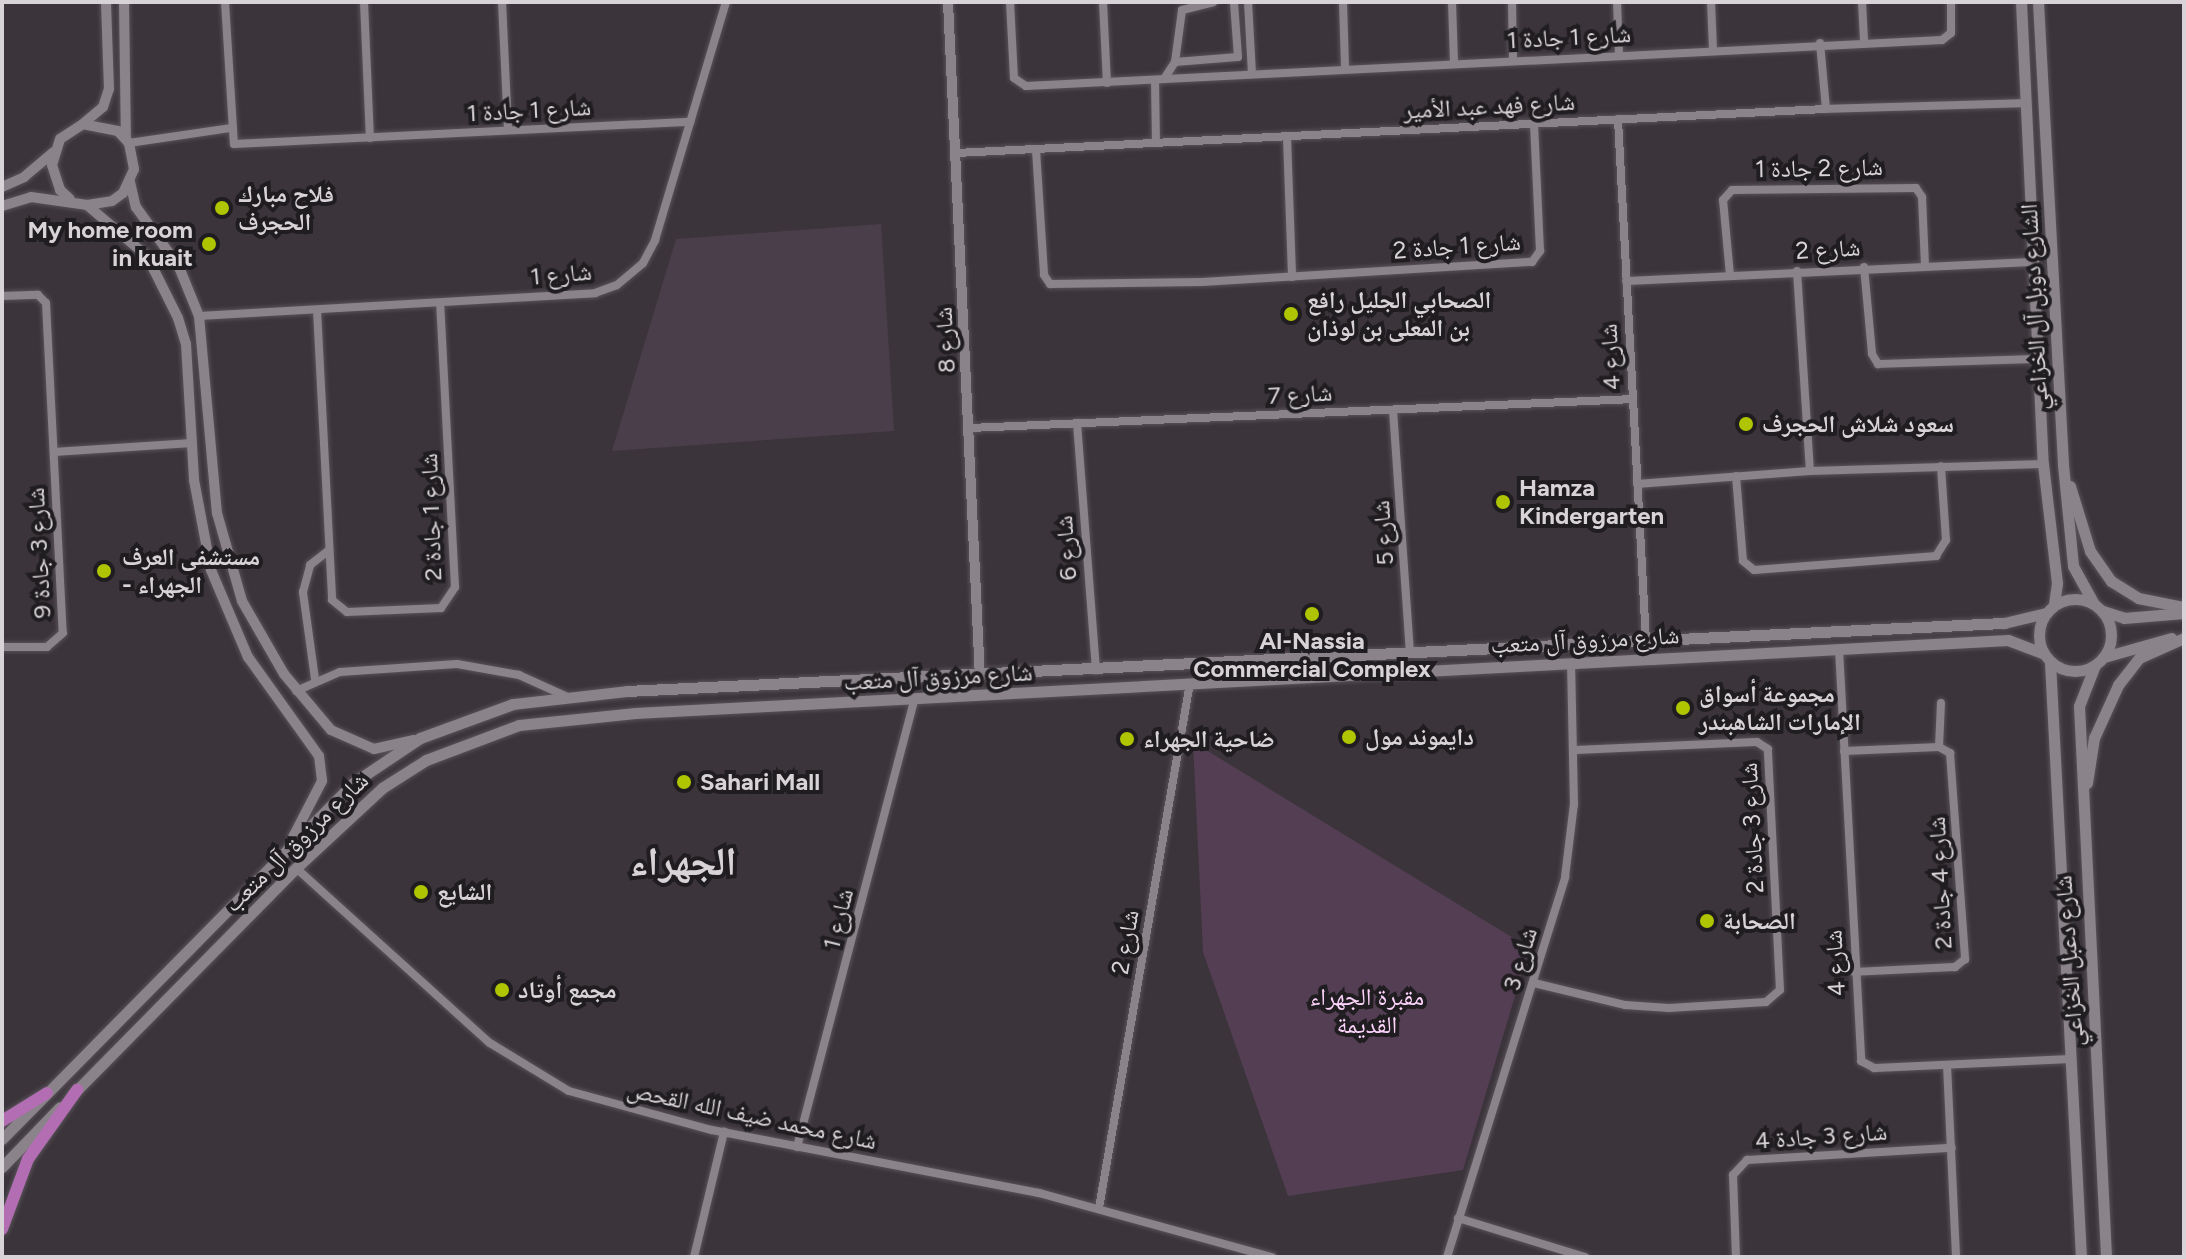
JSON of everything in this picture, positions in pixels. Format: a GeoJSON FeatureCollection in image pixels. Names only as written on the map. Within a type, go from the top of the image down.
{"type":"FeatureCollection","features":[{"type":"Feature","properties":{"kind":"highway"},"geometry":{"type":"LineString","coordinates":[[2,1229],[28,1159],[77,1090]]}},
{"type":"Feature","properties":{"kind":"highway"},"geometry":{"type":"LineString","coordinates":[[2,1121],[47,1093]]}},
{"type":"Feature","properties":{"kind":"main road","name":"الشارع دوبل آل الخزاعي"},"geometry":{"type":"LineString","coordinates":[[2021,2],[2043,464],[2057,583],[2050,609]]}},
{"type":"Feature","properties":{"kind":"main road","name":"الشارع دوبل آل الخزاعي"},"geometry":{"type":"LineString","coordinates":[[2038,2],[2051,197],[2063,465],[2073,566],[2097,607]]}},
{"type":"Feature","properties":{"kind":"main road"},"geometry":{"type":"LineString","coordinates":[[2028,169],[2037,174],[2049,167]]}},
{"type":"Feature","properties":{"kind":"main road"},"geometry":{"type":"LineString","coordinates":[[2029,197],[2042,190],[2051,197]]}},
{"type":"Feature","properties":{"kind":"main road"},"geometry":{"type":"LineString","coordinates":[[2063,465],[2101,570],[2124,592],[2184,607]]}},
{"type":"Feature","properties":{"kind":"main road"},"geometry":{"type":"LineString","coordinates":[[2184,613],[2124,618],[2070,599],[2050,609],[2039,629],[2047,658],[2067,671],[2141,643],[2184,637]]}},
{"type":"Feature","properties":{"kind":"main road"},"geometry":{"type":"LineString","coordinates":[[2097,607],[2111,638],[2099,661]]}},
{"type":"Feature","properties":{"kind":"main road","name":"شارع مرزوق آل متعب"},"geometry":{"type":"LineString","coordinates":[[2,1139],[288,844],[353,783],[420,738],[513,704],[569,697],[2004,623],[2050,609]]}},
{"type":"Feature","properties":{"kind":"main road"},"geometry":{"type":"LineString","coordinates":[[2084,803],[2094,738],[2118,685],[2139,658],[2184,637]]}},
{"type":"Feature","properties":{"kind":"main road"},"geometry":{"type":"LineString","coordinates":[[1704,656],[1700,645],[1705,638]]}},
{"type":"Feature","properties":{"kind":"main road"},"geometry":{"type":"LineString","coordinates":[[1674,640],[1680,646],[1674,658]]}},
{"type":"Feature","properties":{"kind":"main road","name":"شارع مرزوق آل متعب"},"geometry":{"type":"LineString","coordinates":[[2,1167],[296,868],[404,772],[519,725],[635,713],[2008,640],[2047,658]]}},
{"type":"Feature","properties":{"kind":"main road"},"geometry":{"type":"LineString","coordinates":[[1313,676],[1308,669],[1314,658]]}},
{"type":"Feature","properties":{"kind":"main road","name":"شارع دعبل الخزاعي"},"geometry":{"type":"LineString","coordinates":[[2047,658],[2061,829],[2084,1257]]}},
{"type":"Feature","properties":{"kind":"main road"},"geometry":{"type":"LineString","coordinates":[[1284,660],[1289,671],[1284,678]]}},
{"type":"Feature","properties":{"kind":"main road","name":"شارع دعبل الخزاعي"},"geometry":{"type":"LineString","coordinates":[[2099,661],[2079,698],[2106,1257]]}},
{"type":"Feature","properties":{"kind":"main road"},"geometry":{"type":"LineString","coordinates":[[2061,829],[2071,839],[2085,832]]}},
{"type":"Feature","properties":{"kind":"main road"},"geometry":{"type":"LineString","coordinates":[[2062,859],[2072,851],[2085,858]]}},
{"type":"Feature","properties":{"kind":"street"},"geometry":{"type":"LineString","coordinates":[[2,187],[24,177],[54,152],[70,130],[83,124],[103,107],[109,89],[106,2]]}},
{"type":"Feature","properties":{"kind":"street"},"geometry":{"type":"LineString","coordinates":[[87,205],[112,201],[130,182],[134,169],[128,141],[124,2]]}},
{"type":"Feature","properties":{"kind":"street"},"geometry":{"type":"LineString","coordinates":[[83,124],[107,125],[128,141],[230,128],[225,2]]}},
{"type":"Feature","properties":{"kind":"street"},"geometry":{"type":"LineString","coordinates":[[364,2],[370,138]]}},
{"type":"Feature","properties":{"kind":"street"},"geometry":{"type":"LineString","coordinates":[[502,2],[508,130]]}},
{"type":"Feature","properties":{"kind":"street","name":"شارع 1"},"geometry":{"type":"LineString","coordinates":[[199,316],[595,293],[628,278],[655,240],[726,2]]}},
{"type":"Feature","properties":{"kind":"street","name":"شارع 8"},"geometry":{"type":"LineString","coordinates":[[948,2],[980,677]]}},
{"type":"Feature","properties":{"kind":"street","name":"شارع 1 جادة 1"},"geometry":{"type":"LineString","coordinates":[[1010,2],[1014,78],[1019,84],[1107,83],[1345,67],[1864,40],[1946,39],[1952,29],[1951,2]]}},
{"type":"Feature","properties":{"kind":"street"},"geometry":{"type":"LineString","coordinates":[[1103,2],[1107,83]]}},
{"type":"Feature","properties":{"kind":"street"},"geometry":{"type":"LineString","coordinates":[[1156,142],[1159,80],[1175,62],[1182,10],[1213,2]]}},
{"type":"Feature","properties":{"kind":"street"},"geometry":{"type":"LineString","coordinates":[[1175,62],[1238,57],[1234,2]]}},
{"type":"Feature","properties":{"kind":"street"},"geometry":{"type":"LineString","coordinates":[[1248,2],[1252,73]]}},
{"type":"Feature","properties":{"kind":"street"},"geometry":{"type":"LineString","coordinates":[[1343,2],[1345,67]]}},
{"type":"Feature","properties":{"kind":"street"},"geometry":{"type":"LineString","coordinates":[[1452,2],[1454,63]]}},
{"type":"Feature","properties":{"kind":"street"},"geometry":{"type":"LineString","coordinates":[[1512,2],[1513,59]]}},
{"type":"Feature","properties":{"kind":"street"},"geometry":{"type":"LineString","coordinates":[[1617,2],[1619,54]]}},
{"type":"Feature","properties":{"kind":"street"},"geometry":{"type":"LineString","coordinates":[[1711,2],[1713,49]]}},
{"type":"Feature","properties":{"kind":"street"},"geometry":{"type":"LineString","coordinates":[[1862,2],[1864,40]]}},
{"type":"Feature","properties":{"kind":"street"},"geometry":{"type":"LineString","coordinates":[[1820,43],[1826,109]]}},
{"type":"Feature","properties":{"kind":"street","name":"شارع فهد عبد الأمير"},"geometry":{"type":"LineString","coordinates":[[956,153],[1826,109],[2025,103]]}},
{"type":"Feature","properties":{"kind":"street","name":"شارع 4"},"geometry":{"type":"LineString","coordinates":[[1618,119],[1646,641]]}},
{"type":"Feature","properties":{"kind":"street","name":"شارع 1 جادة 1"},"geometry":{"type":"LineString","coordinates":[[230,128],[234,144],[690,122]]}},
{"type":"Feature","properties":{"kind":"street","name":"شارع 1 جادة 2"},"geometry":{"type":"LineString","coordinates":[[1036,150],[1044,275],[1050,284],[1292,277],[1535,260],[1540,251],[1534,124]]}},
{"type":"Feature","properties":{"kind":"street"},"geometry":{"type":"LineString","coordinates":[[1287,138],[1292,277]]}},
{"type":"Feature","properties":{"kind":"street"},"geometry":{"type":"LineString","coordinates":[[54,152],[54,178],[70,199]]}},
{"type":"Feature","properties":{"kind":"street"},"geometry":{"type":"LineString","coordinates":[[130,182],[136,207],[179,267],[199,316],[211,466],[228,560],[263,642],[313,711],[359,746],[387,747],[420,738]]}},
{"type":"Feature","properties":{"kind":"street","name":"شارع 2 جادة 1"},"geometry":{"type":"LineString","coordinates":[[1730,275],[1723,200],[1732,190],[1916,188],[1922,197],[1925,265]]}},
{"type":"Feature","properties":{"kind":"street"},"geometry":{"type":"LineString","coordinates":[[2,206],[31,197],[70,199],[87,205],[147,256],[172,299],[186,344],[200,527],[225,613],[248,657],[319,756],[322,781],[306,820],[288,844]]}},
{"type":"Feature","properties":{"kind":"street","name":"شارع 2"},"geometry":{"type":"LineString","coordinates":[[1626,281],[1864,267],[2033,262]]}},
{"type":"Feature","properties":{"kind":"street"},"geometry":{"type":"LineString","coordinates":[[1864,267],[1872,354],[1878,364],[2038,359]]}},
{"type":"Feature","properties":{"kind":"street"},"geometry":{"type":"LineString","coordinates":[[1797,271],[1810,471]]}},
{"type":"Feature","properties":{"kind":"street","name":"شارع 3 جادة 9"},"geometry":{"type":"LineString","coordinates":[[2,296],[38,295],[46,303],[63,633],[47,647],[2,647]]}},
{"type":"Feature","properties":{"kind":"street","name":"شارع 1 جادة 2"},"geometry":{"type":"LineString","coordinates":[[317,310],[331,595],[347,612],[441,608],[453,596],[440,303]]}},
{"type":"Feature","properties":{"kind":"street","name":"شارع 7"},"geometry":{"type":"LineString","coordinates":[[970,428],[1633,399]]}},
{"type":"Feature","properties":{"kind":"street","name":"شارع 5"},"geometry":{"type":"LineString","coordinates":[[1393,410],[1410,653]]}},
{"type":"Feature","properties":{"kind":"street","name":"شارع 6"},"geometry":{"type":"LineString","coordinates":[[1077,423],[1096,671]]}},
{"type":"Feature","properties":{"kind":"street","name":"شارع 3 جادة 9"},"geometry":{"type":"LineString","coordinates":[[54,452],[192,443]]}},
{"type":"Feature","properties":{"kind":"street"},"geometry":{"type":"LineString","coordinates":[[1637,484],[1810,471],[2043,464]]}},
{"type":"Feature","properties":{"kind":"street"},"geometry":{"type":"LineString","coordinates":[[1736,476],[1743,561],[1754,570],[1936,556],[1946,540],[1941,466]]}},
{"type":"Feature","properties":{"kind":"street"},"geometry":{"type":"LineString","coordinates":[[315,679],[303,592],[310,565],[329,550]]}},
{"type":"Feature","properties":{"kind":"street","name":"شارع 4"},"geometry":{"type":"LineString","coordinates":[[1839,649],[1854,972],[1865,1066],[2072,1059]]}},
{"type":"Feature","properties":{"kind":"street","name":"شارع 3"},"geometry":{"type":"LineString","coordinates":[[1447,1257],[1534,983],[1568,859],[1574,750],[1571,663]]}},
{"type":"Feature","properties":{"kind":"street"},"geometry":{"type":"LineString","coordinates":[[296,691],[315,679],[340,672],[457,664],[519,675],[569,697]]}},
{"type":"Feature","properties":{"kind":"street","name":"شارع 2"},"geometry":{"type":"LineString","coordinates":[[1099,1208],[1190,683]]}},
{"type":"Feature","properties":{"kind":"street","name":"شارع 1"},"geometry":{"type":"LineString","coordinates":[[797,1147],[914,700]]}},
{"type":"Feature","properties":{"kind":"street","name":"شارع 4 جادة 2"},"geometry":{"type":"LineString","coordinates":[[1854,972],[1955,967],[1964,962],[1953,760],[1939,747],[1941,703]]}},
{"type":"Feature","properties":{"kind":"street"},"geometry":{"type":"LineString","coordinates":[[297,724],[307,723],[313,711]]}},
{"type":"Feature","properties":{"kind":"street","name":"شارع 3 جادة 2"},"geometry":{"type":"LineString","coordinates":[[1534,983],[1625,1005],[1669,1008],[1766,1002],[1780,990],[1766,747],[1757,742],[1574,750]]}},
{"type":"Feature","properties":{"kind":"street"},"geometry":{"type":"LineString","coordinates":[[1844,751],[1939,747]]}},
{"type":"Feature","properties":{"kind":"street","name":"شارع محمد ضيف الله القحص"},"geometry":{"type":"LineString","coordinates":[[296,868],[438,999],[531,1069],[609,1106],[1099,1208],[1237,1252],[1272,1257]]}},
{"type":"Feature","properties":{"kind":"street"},"geometry":{"type":"LineString","coordinates":[[1947,1065],[1956,1257]]}},
{"type":"Feature","properties":{"kind":"street"},"geometry":{"type":"LineString","coordinates":[[694,1257],[724,1132]]}},
{"type":"Feature","properties":{"kind":"street","name":"شارع 3 جادة 4"},"geometry":{"type":"LineString","coordinates":[[1736,1257],[1733,1175],[1747,1160],[1952,1148]]}},
{"type":"Feature","properties":{"kind":"street"},"geometry":{"type":"LineString","coordinates":[[1458,1218],[1585,1257]]}},
{"type":"Feature","properties":{"kind":"shaded area"},"geometry":{"type":"Polygon","coordinates":[[[881,224],[894,431],[612,451],[676,239],[881,224]]]}},
{"type":"Feature","properties":{"kind":"green space","name":"مقبرة الجهراء القديمة"},"geometry":{"type":"Polygon","coordinates":[[[1193,742],[1523,944],[1526,959],[1463,1170],[1288,1196],[1203,952],[1193,742]]]}},
{"type":"Feature","properties":{"kind":"place","name":"فلاح مبارك الحجرف"},"geometry":{"type":"Point","coordinates":[222,208]}},
{"type":"Feature","properties":{"kind":"place","name":"My home room in kuait"},"geometry":{"type":"Point","coordinates":[209,244]}},
{"type":"Feature","properties":{"kind":"place","name":"الصحابي الجليل رافع بن المعلى بن لوذان"},"geometry":{"type":"Point","coordinates":[1291,314]}},
{"type":"Feature","properties":{"kind":"place","name":"سعود شلاش الحجرف"},"geometry":{"type":"Point","coordinates":[1746,424]}},
{"type":"Feature","properties":{"kind":"place","name":"Hamza Kindergarten"},"geometry":{"type":"Point","coordinates":[1503,502]}},
{"type":"Feature","properties":{"kind":"place","name":"مستشفى العرف - الجهراء"},"geometry":{"type":"Point","coordinates":[104,571]}},
{"type":"Feature","properties":{"kind":"place","name":"Al-Nassia Commercial Complex"},"geometry":{"type":"Point","coordinates":[1312,614]}},
{"type":"Feature","properties":{"kind":"place","name":"مجموعة أسواق الإمارات الشاهبندر"},"geometry":{"type":"Point","coordinates":[1683,708]}},
{"type":"Feature","properties":{"kind":"place","name":"دايموند مول"},"geometry":{"type":"Point","coordinates":[1349,737]}},
{"type":"Feature","properties":{"kind":"place","name":"ضاحية الجهراء"},"geometry":{"type":"Point","coordinates":[1127,739]}},
{"type":"Feature","properties":{"kind":"place","name":"Sahari Mall"},"geometry":{"type":"Point","coordinates":[684,782]}},
{"type":"Feature","properties":{"kind":"place","name":"الشايع"},"geometry":{"type":"Point","coordinates":[421,892]}},
{"type":"Feature","properties":{"kind":"place","name":"الصحابة"},"geometry":{"type":"Point","coordinates":[1707,921]}},
{"type":"Feature","properties":{"kind":"place","name":"مجمع أوتاد"},"geometry":{"type":"Point","coordinates":[502,990]}},
{"type":"Feature","properties":{"kind":"district","name":"الجهراء"},"geometry":{"type":"Point","coordinates":[683,861]}}]}
